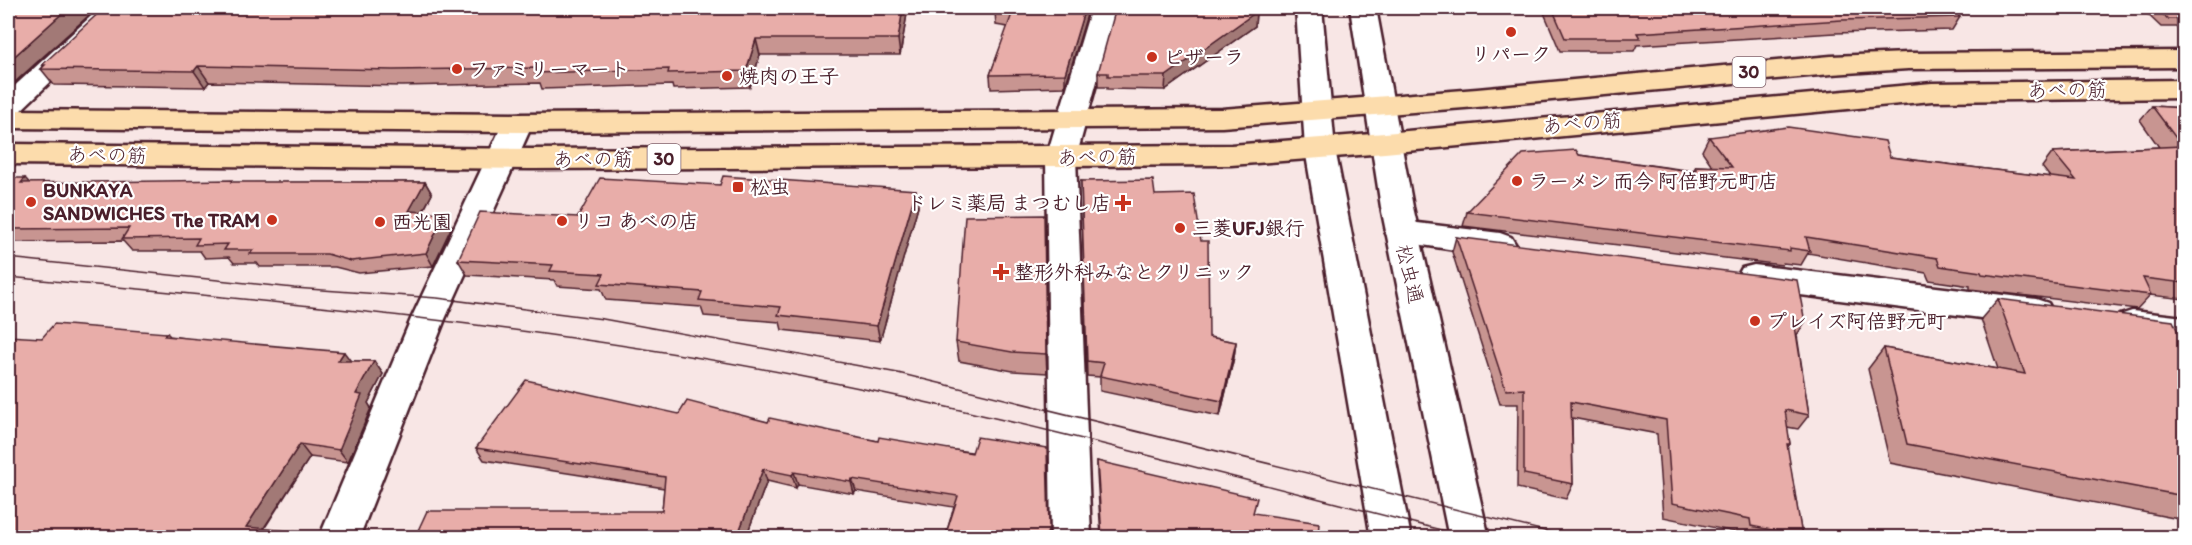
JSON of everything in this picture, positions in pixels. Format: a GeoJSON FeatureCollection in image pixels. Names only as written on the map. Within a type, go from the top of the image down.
{"type":"FeatureCollection","features":[{"type":"Feature","properties":{"kind":"main road","name":"あべの筋"},"geometry":{"type":"LineString","coordinates":[[8,119],[518,123],[1222,118],[1831,65],[1908,61],[2184,59]]}},
{"type":"Feature","properties":{"kind":"main road","name":"あべの筋"},"geometry":{"type":"LineString","coordinates":[[8,154],[501,159],[1061,158],[1231,155],[1320,149],[1932,92],[2184,89]]}},
{"type":"Feature","properties":{"kind":"street"},"geometry":{"type":"LineString","coordinates":[[8,107],[115,8]]}},
{"type":"Feature","properties":{"kind":"street"},"geometry":{"type":"LineString","coordinates":[[1071,537],[1061,158],[1104,8]]}},
{"type":"Feature","properties":{"kind":"street"},"geometry":{"type":"LineString","coordinates":[[1309,8],[1320,149],[1391,537]]}},
{"type":"Feature","properties":{"kind":"street","name":"松虫通"},"geometry":{"type":"LineString","coordinates":[[1363,8],[1377,105],[1401,232],[1469,537]]}},
{"type":"Feature","properties":{"kind":"street"},"geometry":{"type":"LineString","coordinates":[[339,537],[428,319],[518,123]]}},
{"type":"Feature","properties":{"kind":"street"},"geometry":{"type":"LineString","coordinates":[[1401,232],[1534,249]]}},
{"type":"Feature","properties":{"kind":"street"},"geometry":{"type":"LineString","coordinates":[[1723,273],[2066,316]]}},
{"type":"Feature","properties":{"kind":"street"},"geometry":{"type":"LineString","coordinates":[[2102,320],[2184,330]]}},
{"type":"Feature","properties":{"kind":"building"},"geometry":{"type":"Polygon","coordinates":[[[8,8],[68,8],[8,62],[8,8]]]}},
{"type":"Feature","properties":{"kind":"building"},"geometry":{"type":"Polygon","coordinates":[[[104,8],[903,8],[898,39],[756,39],[746,71],[668,73],[669,69],[535,73],[538,68],[393,70],[198,66],[194,71],[41,69],[45,65],[42,65],[104,8]]]}},
{"type":"Feature","properties":{"kind":"building"},"geometry":{"type":"Polygon","coordinates":[[[997,8],[1085,8],[1065,74],[990,75],[1012,14],[995,12],[997,8]]]}},
{"type":"Feature","properties":{"kind":"building"},"geometry":{"type":"Polygon","coordinates":[[[1116,8],[1255,8],[1256,12],[1166,76],[1108,76],[1108,73],[1098,73],[1116,8]]]}},
{"type":"Feature","properties":{"kind":"building"},"geometry":{"type":"Polygon","coordinates":[[[1552,8],[1951,8],[1960,17],[1842,20],[1637,33],[1640,38],[1565,38],[1552,8]]]}},
{"type":"Feature","properties":{"kind":"building"},"geometry":{"type":"Polygon","coordinates":[[[2156,8],[2184,8],[2184,19],[2168,19],[2156,8]]]}},
{"type":"Feature","properties":{"kind":"building"},"geometry":{"type":"Polygon","coordinates":[[[2152,106],[2184,108],[2184,283],[2143,278],[2151,295],[1982,274],[1940,266],[1937,258],[1806,237],[1810,251],[1790,248],[1790,251],[1467,212],[1523,154],[1576,150],[1579,155],[1696,172],[1696,166],[1732,167],[1709,137],[1788,127],[1885,141],[1890,157],[2076,180],[2053,152],[2182,146],[2152,106]]]}},
{"type":"Feature","properties":{"kind":"building"},"geometry":{"type":"Polygon","coordinates":[[[723,176],[916,190],[877,326],[778,315],[781,307],[699,300],[702,292],[599,284],[604,274],[550,271],[553,265],[458,260],[480,212],[578,217],[600,178],[720,185],[723,176]]]}},
{"type":"Feature","properties":{"kind":"building"},"geometry":{"type":"Polygon","coordinates":[[[8,178],[25,178],[21,183],[232,180],[231,182],[425,182],[409,211],[445,213],[426,253],[351,261],[327,254],[250,254],[253,250],[224,250],[228,244],[195,245],[199,238],[122,239],[129,228],[8,229],[8,178]]]}},
{"type":"Feature","properties":{"kind":"building"},"geometry":{"type":"Polygon","coordinates":[[[1153,180],[1155,195],[1194,194],[1201,241],[1208,241],[1209,337],[1236,342],[1222,401],[1100,376],[1104,363],[1087,361],[1081,181],[1153,180]]]}},
{"type":"Feature","properties":{"kind":"building"},"geometry":{"type":"Polygon","coordinates":[[[1044,215],[1046,354],[1012,352],[956,342],[965,216],[1044,215]]]}},
{"type":"Feature","properties":{"kind":"building"},"geometry":{"type":"Polygon","coordinates":[[[1456,237],[1797,280],[1805,322],[1794,320],[1809,415],[1785,410],[1790,444],[1787,444],[1802,536],[1751,526],[1750,519],[1672,503],[1666,420],[1571,402],[1573,484],[1524,474],[1524,389],[1506,390],[1456,237]]]}},
{"type":"Feature","properties":{"kind":"building"},"geometry":{"type":"Polygon","coordinates":[[[1998,299],[2173,321],[2184,345],[2184,496],[1907,444],[1884,348],[2025,374],[1998,299]]]}},
{"type":"Feature","properties":{"kind":"building"},"geometry":{"type":"Polygon","coordinates":[[[54,324],[167,333],[164,336],[344,352],[338,361],[374,361],[356,394],[362,395],[339,450],[300,444],[246,527],[310,533],[307,537],[8,537],[8,336],[42,338],[54,324]]]}},
{"type":"Feature","properties":{"kind":"building"},"geometry":{"type":"Polygon","coordinates":[[[526,380],[679,414],[687,401],[768,422],[770,418],[878,441],[879,437],[972,453],[977,437],[1047,448],[1049,527],[1046,537],[945,537],[958,496],[852,479],[851,482],[763,469],[737,537],[415,537],[427,511],[662,511],[665,477],[476,448],[526,380]]]}},
{"type":"Feature","properties":{"kind":"building"},"geometry":{"type":"Polygon","coordinates":[[[1097,461],[1257,498],[1253,513],[1319,523],[1318,537],[1102,537],[1097,461]]]}},
{"type":"Feature","properties":{"kind":"tram line"},"geometry":{"type":"LineString","coordinates":[[8,258],[294,288],[437,298],[603,319],[898,373],[1573,538]]}},
{"type":"Feature","properties":{"kind":"tram line"},"geometry":{"type":"LineString","coordinates":[[8,277],[410,317],[711,360],[810,378],[977,414],[1473,538]]}},
{"type":"Feature","properties":{"kind":"place","name":"リパーク"},"geometry":{"type":"Point","coordinates":[1511,32]}},
{"type":"Feature","properties":{"kind":"place","name":"ピザーラ"},"geometry":{"type":"Point","coordinates":[1152,57]}},
{"type":"Feature","properties":{"kind":"place","name":"ファミリーマート"},"geometry":{"type":"Point","coordinates":[457,69]}},
{"type":"Feature","properties":{"kind":"place","name":"焼肉の王子"},"geometry":{"type":"Point","coordinates":[727,76]}},
{"type":"Feature","properties":{"kind":"place","name":"ラーメン 而今 阿倍野元町店"},"geometry":{"type":"Point","coordinates":[1517,181]}},
{"type":"Feature","properties":{"kind":"place","name":"松虫"},"geometry":{"type":"Point","coordinates":[738,187]}},
{"type":"Feature","properties":{"kind":"place","name":"BUNKAYA SANDWICHES"},"geometry":{"type":"Point","coordinates":[31,202]}},
{"type":"Feature","properties":{"kind":"place","name":"ドレミ薬局 まつむし店"},"geometry":{"type":"Point","coordinates":[1123,203]}},
{"type":"Feature","properties":{"kind":"place","name":"The TRAM"},"geometry":{"type":"Point","coordinates":[272,220]}},
{"type":"Feature","properties":{"kind":"place","name":"リコ あべの店"},"geometry":{"type":"Point","coordinates":[562,221]}},
{"type":"Feature","properties":{"kind":"place","name":"西光園"},"geometry":{"type":"Point","coordinates":[380,222]}},
{"type":"Feature","properties":{"kind":"place","name":"三菱UFJ銀行"},"geometry":{"type":"Point","coordinates":[1180,228]}},
{"type":"Feature","properties":{"kind":"place","name":"整形外科みなとクリニック"},"geometry":{"type":"Point","coordinates":[1001,272]}},
{"type":"Feature","properties":{"kind":"place","name":"プレイズ阿倍野元町"},"geometry":{"type":"Point","coordinates":[1755,321]}}]}
